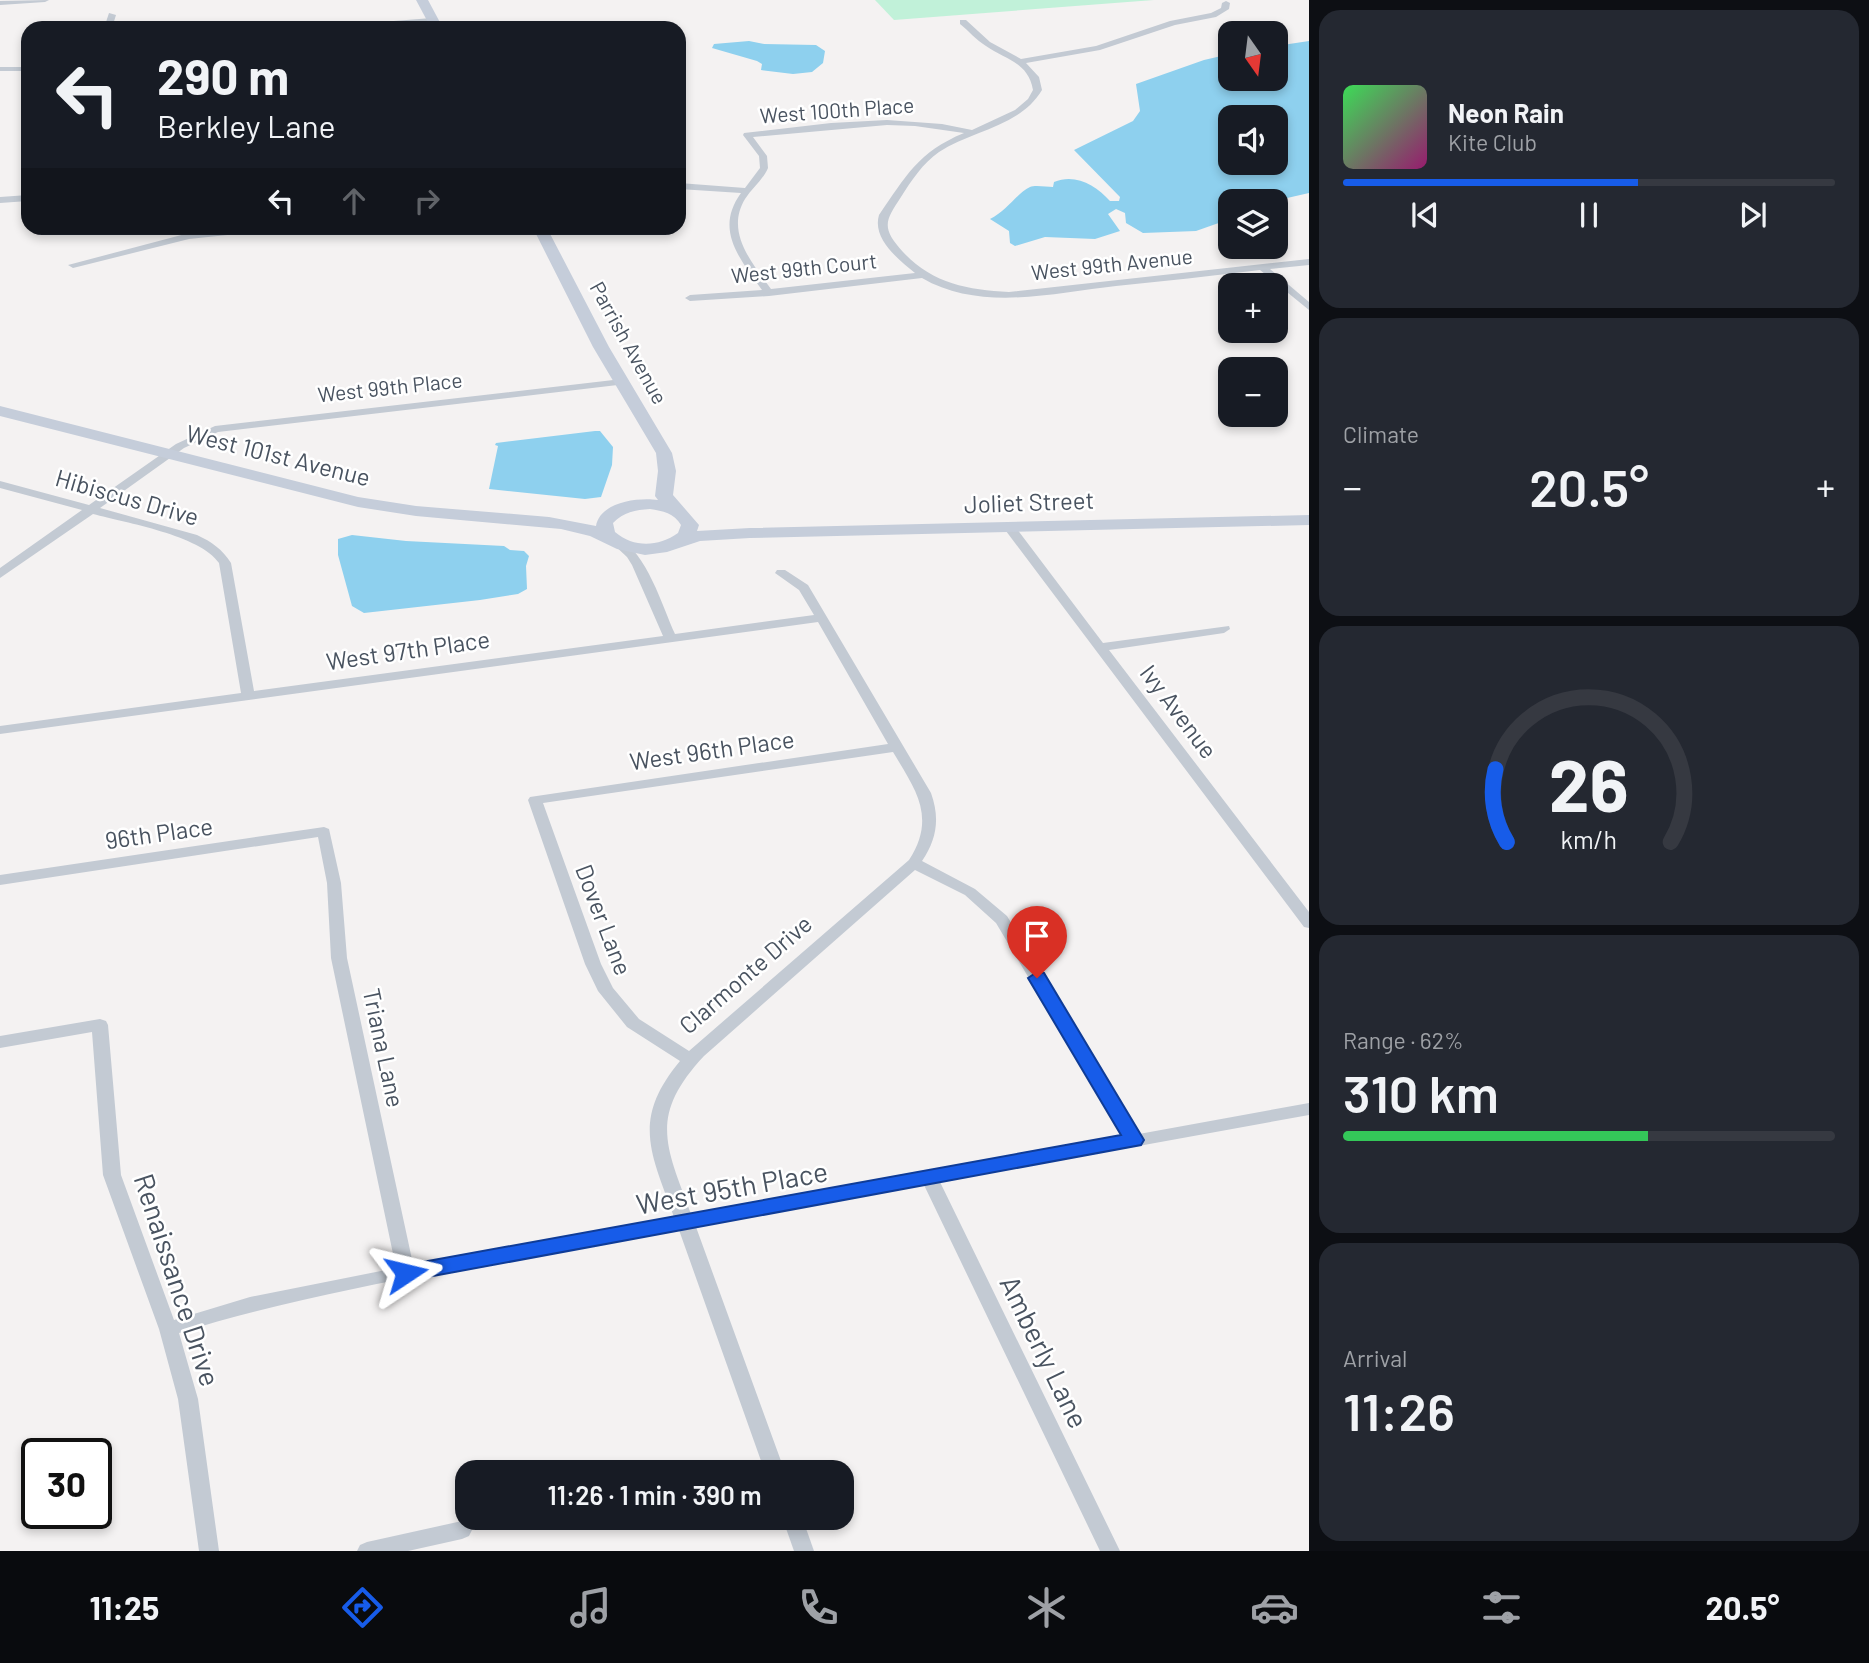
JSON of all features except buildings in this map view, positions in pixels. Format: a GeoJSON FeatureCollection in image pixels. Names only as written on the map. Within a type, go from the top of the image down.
{"type":"FeatureCollection","features":[{"type":"Feature","properties":{"kind":"street"},"geometry":{"type":"LineString","coordinates":[[0,3],[45,0]]}},
{"type":"Feature","properties":{"kind":"street"},"geometry":{"type":"LineString","coordinates":[[110,0],[110,21]]}},
{"type":"Feature","properties":{"kind":"street"},"geometry":{"type":"LineString","coordinates":[[422,0],[429,21]]}},
{"type":"Feature","properties":{"kind":"street"},"geometry":{"type":"LineString","coordinates":[[1020,62],[1097,48],[1173,23],[1213,15],[1225,9],[1226,3]]}},
{"type":"Feature","properties":{"kind":"street"},"geometry":{"type":"LineString","coordinates":[[922,275],[885,237],[882,220],[932,153],[970,132],[1016,113],[1035,98],[1038,90],[1035,78],[1020,62],[989,45],[963,22]]}},
{"type":"Feature","properties":{"kind":"street"},"geometry":{"type":"LineString","coordinates":[[0,69],[21,69]]}},
{"type":"Feature","properties":{"kind":"street","name":"West 100th Place"},"geometry":{"type":"LineString","coordinates":[[747,191],[762,174],[765,161],[747,135],[898,121],[935,123],[970,132]]}},
{"type":"Feature","properties":{"kind":"street"},"geometry":{"type":"LineString","coordinates":[[686,187],[747,191],[734,213],[733,235],[741,253],[769,293]]}},
{"type":"Feature","properties":{"kind":"street"},"geometry":{"type":"LineString","coordinates":[[0,200],[21,198]]}},
{"type":"Feature","properties":{"kind":"street"},"geometry":{"type":"LineString","coordinates":[[74,265],[198,235]]}},
{"type":"Feature","properties":{"kind":"street","name":"Parrish Avenue"},"geometry":{"type":"LineString","coordinates":[[544,235],[622,382],[664,453],[667,465],[664,496],[682,514]]}},
{"type":"Feature","properties":{"kind":"street","name":"West 99th Avenue"},"geometry":{"type":"LineString","coordinates":[[922,275],[960,289],[1009,295],[1309,262]]}},
{"type":"Feature","properties":{"kind":"street"},"geometry":{"type":"LineString","coordinates":[[1263,268],[1309,307]]}},
{"type":"Feature","properties":{"kind":"street","name":"West 99th Court"},"geometry":{"type":"LineString","coordinates":[[690,298],[769,293],[922,275]]}},
{"type":"Feature","properties":{"kind":"street","name":"West 99th Place"},"geometry":{"type":"LineString","coordinates":[[0,574],[169,453],[195,437],[230,426],[622,382]]}},
{"type":"Feature","properties":{"kind":"street","name":"West 101st Avenue"},"geometry":{"type":"LineString","coordinates":[[0,411],[372,505],[549,523],[592,530],[613,540]]}},
{"type":"Feature","properties":{"kind":"street"},"geometry":{"type":"LineString","coordinates":[[665,482],[651,498],[621,509],[604,523],[613,540],[632,555],[671,639]]}},
{"type":"Feature","properties":{"kind":"street","name":"Hibiscus Drive"},"geometry":{"type":"LineString","coordinates":[[0,484],[193,538],[219,552],[225,563],[248,696]]}},
{"type":"Feature","properties":{"kind":"street"},"geometry":{"type":"LineString","coordinates":[[621,509],[650,504],[682,514],[689,532],[648,556],[641,571]]}},
{"type":"Feature","properties":{"kind":"street","name":"West 101st Avenue"},"geometry":{"type":"LineString","coordinates":[[549,523],[588,522],[621,509]]}},
{"type":"Feature","properties":{"kind":"street","name":"Joliet Street"},"geometry":{"type":"LineString","coordinates":[[682,514],[708,529],[750,533]]}},
{"type":"Feature","properties":{"kind":"street","name":"Joliet Street"},"geometry":{"type":"LineString","coordinates":[[672,544],[699,536],[750,533],[1309,520]]}},
{"type":"Feature","properties":{"kind":"street","name":"Ivy Avenue"},"geometry":{"type":"LineString","coordinates":[[1010,528],[1309,923]]}},
{"type":"Feature","properties":{"kind":"street"},"geometry":{"type":"LineString","coordinates":[[613,540],[637,548],[672,544]]}},
{"type":"Feature","properties":{"kind":"street","name":"Clarmonte Drive"},"geometry":{"type":"LineString","coordinates":[[771,1460],[661,1156],[656,1131],[665,1092],[691,1060],[914,863],[928,840],[930,810],[924,793],[804,588],[781,573]]}},
{"type":"Feature","properties":{"kind":"street","name":"West 97th Place"},"geometry":{"type":"LineString","coordinates":[[0,730],[822,618]]}},
{"type":"Feature","properties":{"kind":"street"},"geometry":{"type":"LineString","coordinates":[[1100,647],[1224,629]]}},
{"type":"Feature","properties":{"kind":"street","name":"West 96th Place"},"geometry":{"type":"LineString","coordinates":[[535,800],[896,747]]}},
{"type":"Feature","properties":{"kind":"street","name":"Dover Lane"},"geometry":{"type":"LineString","coordinates":[[535,800],[593,964],[606,992],[633,1023],[691,1060]]}},
{"type":"Feature","properties":{"kind":"street","name":"96th Place"},"geometry":{"type":"LineString","coordinates":[[0,880],[324,832]]}},
{"type":"Feature","properties":{"kind":"street","name":"Triana Lane"},"geometry":{"type":"LineString","coordinates":[[324,832],[334,883],[339,959],[406,1273]]}},
{"type":"Feature","properties":{"kind":"street"},"geometry":{"type":"LineString","coordinates":[[914,863],[970,892],[1002,920],[1134,1140]]}},
{"type":"Feature","properties":{"kind":"street","name":"Renaissance Drive"},"geometry":{"type":"LineString","coordinates":[[0,1042],[100,1025],[112,1175],[168,1329],[194,1428],[209,1551]]}},
{"type":"Feature","properties":{"kind":"street","name":"West 95th Place"},"geometry":{"type":"LineString","coordinates":[[168,1329],[250,1304],[406,1273],[1309,1109]]}},
{"type":"Feature","properties":{"kind":"street","name":"Amberly Lane"},"geometry":{"type":"LineString","coordinates":[[929,1178],[1110,1551]]}},
{"type":"Feature","properties":{"kind":"street"},"geometry":{"type":"LineString","coordinates":[[367,1551],[462,1530]]}},
{"type":"Feature","properties":{"kind":"street"},"geometry":{"type":"LineString","coordinates":[[797,1530],[804,1551]]}},
{"type":"Feature","properties":{"kind":"green space"},"geometry":{"type":"Polygon","coordinates":[[[875,0],[1154,0],[894,20],[875,0]]]}},
{"type":"Feature","properties":{"kind":"water"},"geometry":{"type":"Polygon","coordinates":[[[749,41],[764,44],[816,45],[825,51],[823,63],[812,72],[793,74],[761,70],[762,64],[757,61],[712,48],[714,44],[749,41]]]}},
{"type":"Feature","properties":{"kind":"water"},"geometry":{"type":"Polygon","coordinates":[[[1309,41],[1309,193],[1288,198],[1288,189],[1218,189],[1218,223],[1196,231],[1143,233],[1126,223],[1125,213],[1116,209],[1108,214],[1120,231],[1095,239],[1045,237],[1015,246],[1010,243],[1009,231],[990,219],[1030,187],[1053,187],[1054,182],[1077,180],[1098,190],[1110,201],[1119,201],[1120,197],[1074,150],[1133,121],[1140,111],[1136,84],[1218,57],[1218,91],[1288,91],[1288,44],[1309,41]]]}},
{"type":"Feature","properties":{"kind":"water"},"geometry":{"type":"Polygon","coordinates":[[[600,431],[613,447],[612,465],[601,497],[585,499],[489,489],[498,446],[496,443],[600,431]]]}},
{"type":"Feature","properties":{"kind":"water"},"geometry":{"type":"Polygon","coordinates":[[[352,535],[504,546],[510,550],[524,551],[529,556],[526,566],[527,589],[518,594],[480,600],[364,613],[352,606],[338,555],[338,539],[352,535]]]}},
{"type":"Feature","properties":{"kind":"route"},"geometry":{"type":"LineString","coordinates":[[406,1273],[1134,1140],[1037,978]]}}]}
